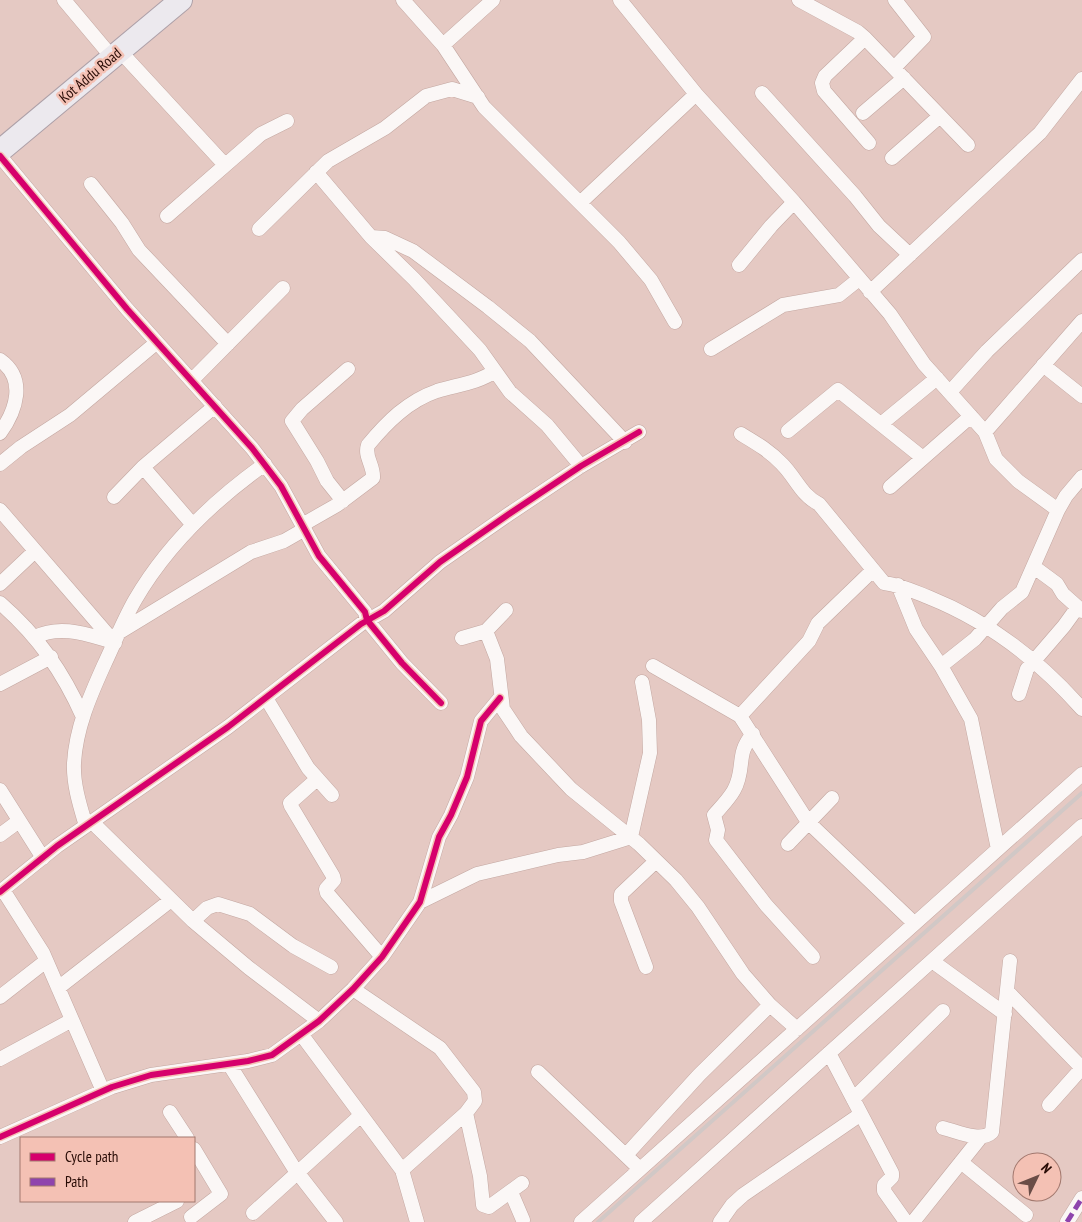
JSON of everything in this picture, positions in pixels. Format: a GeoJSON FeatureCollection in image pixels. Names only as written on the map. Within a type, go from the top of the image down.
{"type":"FeatureCollection","features":[{"type":"Feature","properties":{"kind":"main road","name":"Kot Addu Road"},"geometry":{"type":"LineString","coordinates":[[1,149],[181,0]]}},
{"type":"Feature","properties":{"kind":"street"},"geometry":{"type":"LineString","coordinates":[[64,0],[226,165]]}},
{"type":"Feature","properties":{"kind":"street"},"geometry":{"type":"LineString","coordinates":[[403,0],[443,45],[490,113],[619,242],[651,280],[675,322]]}},
{"type":"Feature","properties":{"kind":"street"},"geometry":{"type":"LineString","coordinates":[[443,45],[494,0]]}},
{"type":"Feature","properties":{"kind":"street"},"geometry":{"type":"LineString","coordinates":[[620,0],[696,94],[794,202],[904,331],[916,353],[985,432],[996,459],[1018,481],[1058,510]]}},
{"type":"Feature","properties":{"kind":"street"},"geometry":{"type":"LineString","coordinates":[[799,0],[858,32],[865,38],[968,145]]}},
{"type":"Feature","properties":{"kind":"street"},"geometry":{"type":"LineString","coordinates":[[863,113],[899,73],[924,37],[895,0]]}},
{"type":"Feature","properties":{"kind":"street"},"geometry":{"type":"LineString","coordinates":[[865,38],[825,76],[822,83],[824,91],[869,143]]}},
{"type":"Feature","properties":{"kind":"street"},"geometry":{"type":"LineString","coordinates":[[870,292],[1040,134],[1082,79]]}},
{"type":"Feature","properties":{"kind":"street"},"geometry":{"type":"LineString","coordinates":[[259,229],[328,161],[396,120],[426,96],[452,89],[478,97]]}},
{"type":"Feature","properties":{"kind":"street"},"geometry":{"type":"LineString","coordinates":[[762,93],[856,196],[878,226],[910,255]]}},
{"type":"Feature","properties":{"kind":"street"},"geometry":{"type":"LineString","coordinates":[[581,202],[696,94]]}},
{"type":"Feature","properties":{"kind":"street"},"geometry":{"type":"LineString","coordinates":[[892,158],[940,116]]}},
{"type":"Feature","properties":{"kind":"street"},"geometry":{"type":"LineString","coordinates":[[167,216],[261,134],[287,120]]}},
{"type":"Feature","properties":{"kind":"street"},"geometry":{"type":"LineString","coordinates":[[1,149],[156,343],[192,380],[265,464],[281,486],[319,556],[365,612],[367,620],[402,663],[441,703]]}},
{"type":"Feature","properties":{"kind":"street"},"geometry":{"type":"LineString","coordinates":[[316,172],[371,237],[414,279],[480,350],[510,392],[547,425],[581,466]]}},
{"type":"Feature","properties":{"kind":"street"},"geometry":{"type":"LineString","coordinates":[[91,184],[122,223],[139,250],[228,344]]}},
{"type":"Feature","properties":{"kind":"street"},"geometry":{"type":"LineString","coordinates":[[739,265],[771,226],[794,202]]}},
{"type":"Feature","properties":{"kind":"street"},"geometry":{"type":"LineString","coordinates":[[371,237],[385,238],[413,251],[530,341],[624,442]]}},
{"type":"Feature","properties":{"kind":"street"},"geometry":{"type":"LineString","coordinates":[[950,392],[988,351],[1082,260]]}},
{"type":"Feature","properties":{"kind":"street"},"geometry":{"type":"LineString","coordinates":[[711,349],[783,305],[840,295],[859,279]]}},
{"type":"Feature","properties":{"kind":"street"},"geometry":{"type":"LineString","coordinates":[[192,380],[283,288]]}},
{"type":"Feature","properties":{"kind":"street"},"geometry":{"type":"LineString","coordinates":[[985,432],[1082,321]]}},
{"type":"Feature","properties":{"kind":"street"},"geometry":{"type":"LineString","coordinates":[[0,464],[21,447],[70,416],[156,343]]}},
{"type":"Feature","properties":{"kind":"street"},"geometry":{"type":"LineString","coordinates":[[0,360],[9,367],[16,391],[13,414],[0,434]]}},
{"type":"Feature","properties":{"kind":"street"},"geometry":{"type":"LineString","coordinates":[[1043,365],[1082,396]]}},
{"type":"Feature","properties":{"kind":"street"},"geometry":{"type":"LineString","coordinates":[[343,501],[327,481],[292,421],[302,409],[348,369]]}},
{"type":"Feature","properties":{"kind":"street"},"geometry":{"type":"LineString","coordinates":[[35,637],[47,630],[60,630],[116,638],[251,552],[284,541],[373,478],[374,471],[366,451],[368,445],[395,415],[425,396],[486,377],[495,371]]}},
{"type":"Feature","properties":{"kind":"street"},"geometry":{"type":"LineString","coordinates":[[882,424],[937,378]]}},
{"type":"Feature","properties":{"kind":"street"},"geometry":{"type":"LineString","coordinates":[[788,431],[838,390],[923,458]]}},
{"type":"Feature","properties":{"kind":"street"},"geometry":{"type":"LineString","coordinates":[[114,497],[143,467],[215,406]]}},
{"type":"Feature","properties":{"kind":"street"},"geometry":{"type":"LineString","coordinates":[[890,487],[971,416]]}},
{"type":"Feature","properties":{"kind":"street"},"geometry":{"type":"LineString","coordinates":[[103,1091],[46,961],[1,891],[89,824],[228,727],[367,620],[384,611],[447,557],[581,466],[639,432]]}},
{"type":"Feature","properties":{"kind":"street"},"geometry":{"type":"LineString","coordinates":[[741,434],[769,452],[784,466],[807,498],[819,504],[872,571],[884,583],[898,585],[947,605],[989,626],[1035,660],[1082,709]]}},
{"type":"Feature","properties":{"kind":"street"},"geometry":{"type":"LineString","coordinates":[[265,464],[229,489],[193,525],[146,583],[116,638],[83,717],[74,764],[78,796],[89,824],[193,921],[249,968],[319,1021]]}},
{"type":"Feature","properties":{"kind":"street"},"geometry":{"type":"LineString","coordinates":[[143,467],[193,525]]}},
{"type":"Feature","properties":{"kind":"street"},"geometry":{"type":"LineString","coordinates":[[941,666],[959,653],[989,626],[1002,608],[1022,592],[1058,510],[1066,496],[1082,477]]}},
{"type":"Feature","properties":{"kind":"street"},"geometry":{"type":"LineString","coordinates":[[0,510],[35,551],[116,638]]}},
{"type":"Feature","properties":{"kind":"street"},"geometry":{"type":"LineString","coordinates":[[0,584],[35,551]]}},
{"type":"Feature","properties":{"kind":"street"},"geometry":{"type":"LineString","coordinates":[[1019,694],[1026,669],[1080,610],[1057,584],[1034,567]]}},
{"type":"Feature","properties":{"kind":"street"},"geometry":{"type":"LineString","coordinates":[[740,716],[810,641],[818,623],[872,571]]}},
{"type":"Feature","properties":{"kind":"street"},"geometry":{"type":"LineString","coordinates":[[898,585],[916,629],[941,666],[971,720],[998,849]]}},
{"type":"Feature","properties":{"kind":"street"},"geometry":{"type":"LineString","coordinates":[[0,603],[35,637],[51,657],[68,684],[83,717]]}},
{"type":"Feature","properties":{"kind":"street"},"geometry":{"type":"LineString","coordinates":[[462,638],[486,631],[506,610]]}},
{"type":"Feature","properties":{"kind":"street"},"geometry":{"type":"LineString","coordinates":[[486,631],[496,660],[502,709],[521,736],[572,789],[610,823],[630,837],[676,880],[698,907],[743,974],[770,1005],[797,1028]]}},
{"type":"Feature","properties":{"kind":"street"},"geometry":{"type":"LineString","coordinates":[[0,684],[51,657]]}},
{"type":"Feature","properties":{"kind":"street"},"geometry":{"type":"LineString","coordinates":[[653,666],[740,716],[808,822],[914,924]]}},
{"type":"Feature","properties":{"kind":"street"},"geometry":{"type":"LineString","coordinates":[[630,837],[650,753],[649,720],[642,682]]}},
{"type":"Feature","properties":{"kind":"street"},"geometry":{"type":"LineString","coordinates":[[266,698],[308,768],[332,795]]}},
{"type":"Feature","properties":{"kind":"street"},"geometry":{"type":"LineString","coordinates":[[0,1137],[103,1091],[152,1075],[229,1064],[272,1055],[319,1021],[353,989],[382,957],[420,902],[439,837],[467,777],[481,721],[500,698]]}},
{"type":"Feature","properties":{"kind":"street"},"geometry":{"type":"LineString","coordinates":[[753,734],[742,748],[739,775],[734,789],[714,815],[718,830],[716,840],[766,905],[812,957]]}},
{"type":"Feature","properties":{"kind":"street"},"geometry":{"type":"LineString","coordinates":[[581,1222],[1082,774]]}},
{"type":"Feature","properties":{"kind":"street"},"geometry":{"type":"LineString","coordinates":[[317,779],[293,798],[290,802],[291,806],[333,876],[334,880],[326,889],[327,894],[382,957]]}},
{"type":"Feature","properties":{"kind":"street"},"geometry":{"type":"LineString","coordinates":[[0,790],[43,858]]}},
{"type":"Feature","properties":{"kind":"street"},"geometry":{"type":"LineString","coordinates":[[788,844],[832,798]]}},
{"type":"Feature","properties":{"kind":"street"},"geometry":{"type":"LineString","coordinates":[[0,836],[19,821]]}},
{"type":"Feature","properties":{"kind":"street"},"geometry":{"type":"LineString","coordinates":[[641,1222],[1082,826]]}},
{"type":"Feature","properties":{"kind":"street"},"geometry":{"type":"LineString","coordinates":[[420,902],[477,874],[558,855],[583,852],[630,837]]}},
{"type":"Feature","properties":{"kind":"street"},"geometry":{"type":"LineString","coordinates":[[646,968],[621,901],[621,894],[656,861]]}},
{"type":"Feature","properties":{"kind":"street"},"geometry":{"type":"LineString","coordinates":[[58,988],[171,900]]}},
{"type":"Feature","properties":{"kind":"street"},"geometry":{"type":"LineString","coordinates":[[193,921],[214,904],[224,905],[250,914],[293,946],[331,967]]}},
{"type":"Feature","properties":{"kind":"street"},"geometry":{"type":"LineString","coordinates":[[0,997],[46,961]]}},
{"type":"Feature","properties":{"kind":"street"},"geometry":{"type":"LineString","coordinates":[[932,961],[1005,1014]]}},
{"type":"Feature","properties":{"kind":"street"},"geometry":{"type":"LineString","coordinates":[[943,1128],[981,1137],[988,1136],[993,1128],[1010,961]]}},
{"type":"Feature","properties":{"kind":"street"},"geometry":{"type":"LineString","coordinates":[[353,989],[440,1048],[474,1092],[475,1101],[466,1113],[402,1170]]}},
{"type":"Feature","properties":{"kind":"street"},"geometry":{"type":"LineString","coordinates":[[1008,991],[1082,1068],[1049,1105]]}},
{"type":"Feature","properties":{"kind":"street"},"geometry":{"type":"LineString","coordinates":[[626,1155],[699,1075],[770,1005]]}},
{"type":"Feature","properties":{"kind":"street"},"geometry":{"type":"LineString","coordinates":[[853,1099],[943,1011]]}},
{"type":"Feature","properties":{"kind":"street"},"geometry":{"type":"LineString","coordinates":[[0,1059],[72,1020]]}},
{"type":"Feature","properties":{"kind":"street"},"geometry":{"type":"LineString","coordinates":[[301,1034],[402,1170],[417,1222]]}},
{"type":"Feature","properties":{"kind":"street"},"geometry":{"type":"LineString","coordinates":[[829,1053],[892,1173],[892,1177],[884,1184],[884,1191],[906,1222]]}},
{"type":"Feature","properties":{"kind":"street"},"geometry":{"type":"LineString","coordinates":[[229,1064],[298,1174],[336,1222]]}},
{"type":"Feature","properties":{"kind":"street"},"geometry":{"type":"LineString","coordinates":[[538,1072],[640,1169]]}},
{"type":"Feature","properties":{"kind":"street"},"geometry":{"type":"LineString","coordinates":[[170,1112],[186,1137]]}},
{"type":"Feature","properties":{"kind":"street"},"geometry":{"type":"LineString","coordinates":[[466,1113],[480,1176],[483,1205],[489,1207],[517,1188],[523,1220]]}},
{"type":"Feature","properties":{"kind":"street"},"geometry":{"type":"LineString","coordinates":[[720,1222],[732,1205],[743,1195],[861,1114]]}},
{"type":"Feature","properties":{"kind":"street"},"geometry":{"type":"LineString","coordinates":[[253,1213],[361,1115]]}},
{"type":"Feature","properties":{"kind":"street"},"geometry":{"type":"LineString","coordinates":[[913,1222],[981,1137]]}},
{"type":"Feature","properties":{"kind":"street"},"geometry":{"type":"LineString","coordinates":[[183,1202],[188,1206],[193,1219],[221,1194],[195,1151]]}},
{"type":"Feature","properties":{"kind":"street"},"geometry":{"type":"LineString","coordinates":[[961,1162],[1026,1215]]}},
{"type":"Feature","properties":{"kind":"street"},"geometry":{"type":"LineString","coordinates":[[1067,1222],[1082,1198]]}},
{"type":"Feature","properties":{"kind":"street"},"geometry":{"type":"LineString","coordinates":[[135,1222],[175,1202]]}},
{"type":"Feature","properties":{"kind":"railway"},"geometry":{"type":"LineString","coordinates":[[598,1222],[1082,793]]}},
{"type":"Feature","properties":{"kind":"marked path"},"geometry":{"type":"LineString","coordinates":[[1067,1222],[1082,1198]]}},
{"type":"Feature","properties":{"kind":"cycle path"},"geometry":{"type":"LineString","coordinates":[[0,156],[127,309],[252,448],[281,486],[319,556],[365,612],[367,620],[402,663],[441,703]]}},
{"type":"Feature","properties":{"kind":"cycle path"},"geometry":{"type":"LineString","coordinates":[[0,892],[57,846],[228,727],[361,624],[384,611],[440,562],[581,466],[639,432]]}},
{"type":"Feature","properties":{"kind":"cycle path"},"geometry":{"type":"LineString","coordinates":[[0,1137],[112,1087],[151,1075],[248,1061],[272,1055],[319,1021],[353,989],[382,957],[420,902],[439,837],[451,815],[467,777],[481,721],[500,698]]}}]}
